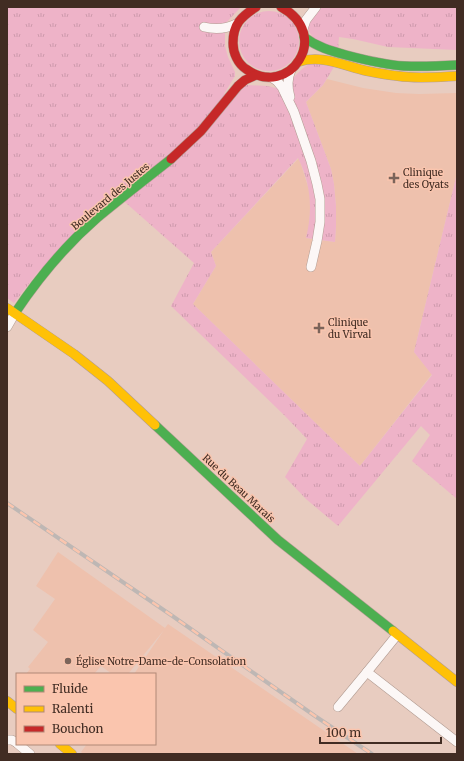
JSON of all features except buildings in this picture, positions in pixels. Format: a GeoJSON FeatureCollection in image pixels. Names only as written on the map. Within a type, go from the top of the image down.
{"type":"FeatureCollection","features":[{"type":"Feature","properties":{"kind":"street"},"geometry":{"type":"LineString","coordinates":[[232,43],[236,24],[245,10],[256,7]]}},
{"type":"Feature","properties":{"kind":"street"},"geometry":{"type":"LineString","coordinates":[[285,7],[296,18],[311,43],[319,47],[378,62],[403,66],[457,65]]}},
{"type":"Feature","properties":{"kind":"street"},"geometry":{"type":"LineString","coordinates":[[311,268],[319,231],[320,199],[314,170],[294,112],[287,84],[288,76],[291,70],[298,62],[304,50],[306,20],[316,7]]}},
{"type":"Feature","properties":{"kind":"street"},"geometry":{"type":"LineString","coordinates":[[232,43],[222,34],[204,27],[220,29],[236,24]]}},
{"type":"Feature","properties":{"kind":"street","name":"Boulevard des Justes"},"geometry":{"type":"LineString","coordinates":[[225,101],[237,79],[238,68],[232,43]]}},
{"type":"Feature","properties":{"kind":"street"},"geometry":{"type":"LineString","coordinates":[[236,58],[245,69],[263,77],[283,74],[291,70]]}},
{"type":"Feature","properties":{"kind":"street"},"geometry":{"type":"LineString","coordinates":[[298,62],[310,59],[319,59],[369,71],[400,76],[457,76]]}},
{"type":"Feature","properties":{"kind":"street","name":"Boulevard des Justes"},"geometry":{"type":"LineString","coordinates":[[15,313],[36,284],[68,247],[96,219],[183,149],[204,128],[241,83],[256,75]]}},
{"type":"Feature","properties":{"kind":"street"},"geometry":{"type":"LineString","coordinates":[[271,77],[282,87],[294,112]]}},
{"type":"Feature","properties":{"kind":"street","name":"Rue du Beau Marais"},"geometry":{"type":"LineString","coordinates":[[7,308],[74,354],[108,381],[278,540],[457,682]]}},
{"type":"Feature","properties":{"kind":"street"},"geometry":{"type":"LineString","coordinates":[[7,327],[15,313]]}},
{"type":"Feature","properties":{"kind":"street"},"geometry":{"type":"LineString","coordinates":[[338,708],[397,635]]}},
{"type":"Feature","properties":{"kind":"street"},"geometry":{"type":"LineString","coordinates":[[367,672],[457,742]]}},
{"type":"Feature","properties":{"kind":"street"},"geometry":{"type":"LineString","coordinates":[[7,700],[16,708]]}},
{"type":"Feature","properties":{"kind":"street"},"geometry":{"type":"LineString","coordinates":[[7,709],[16,716]]}},
{"type":"Feature","properties":{"kind":"street"},"geometry":{"type":"LineString","coordinates":[[20,745],[30,754]]}},
{"type":"Feature","properties":{"kind":"street"},"geometry":{"type":"LineString","coordinates":[[50,745],[61,754]]}},
{"type":"Feature","properties":{"kind":"street"},"geometry":{"type":"LineString","coordinates":[[61,745],[72,754]]}},
{"type":"Feature","properties":{"kind":"shaded area","name":"Clinique du Virval"},"geometry":{"type":"Polygon","coordinates":[[[327,79],[363,88],[396,93],[457,93],[457,173],[414,352],[432,374],[360,466],[193,304],[216,266],[211,252],[299,158],[311,200],[309,227],[306,238],[335,242],[336,206],[331,169],[306,102],[327,79]]]}},
{"type":"Feature","properties":{"kind":"shaded area"},"geometry":{"type":"Polygon","coordinates":[[[58,552],[165,628],[168,624],[358,754],[83,754],[81,752],[86,745],[156,745],[156,673],[135,673],[164,630],[129,673],[111,673],[101,666],[95,673],[27,673],[30,669],[28,667],[48,642],[33,630],[55,599],[36,586],[58,552]]]}},
{"type":"Feature","properties":{"kind":"green space"},"geometry":{"type":"Polygon","coordinates":[[[7,7],[241,7],[225,24],[225,46],[235,72],[235,76],[224,94],[247,85],[276,88],[294,77],[310,63],[334,67],[323,85],[306,102],[331,169],[336,206],[335,242],[306,238],[310,217],[310,197],[306,178],[298,158],[211,252],[216,266],[193,304],[360,466],[432,375],[414,352],[457,173],[457,499],[412,461],[430,435],[421,426],[338,526],[306,499],[285,477],[307,439],[171,306],[194,263],[118,196],[38,272],[14,303],[7,298],[7,7]]]}},
{"type":"Feature","properties":{"kind":"green space"},"geometry":{"type":"Polygon","coordinates":[[[322,7],[457,7],[457,50],[388,47],[339,37],[338,49],[325,46],[312,36],[308,27],[311,19],[322,7]]]}},
{"type":"Feature","properties":{"kind":"green space"},"geometry":{"type":"Polygon","coordinates":[[[263,11],[275,11],[286,16],[294,24],[299,35],[297,53],[286,66],[275,71],[263,71],[252,66],[244,58],[239,47],[239,35],[244,24],[252,16],[263,11]]]}},
{"type":"Feature","properties":{"kind":"railway"},"geometry":{"type":"LineString","coordinates":[[7,503],[372,754]]}},
{"type":"Feature","properties":{"kind":"traffic: fast"},"geometry":{"type":"LineString","coordinates":[[304,37],[319,46],[360,59],[411,66],[457,65]]}},
{"type":"Feature","properties":{"kind":"traffic: fast"},"geometry":{"type":"LineString","coordinates":[[15,313],[42,276],[85,228],[171,159]]}},
{"type":"Feature","properties":{"kind":"traffic: fast"},"geometry":{"type":"LineString","coordinates":[[155,425],[278,540],[393,631]]}},
{"type":"Feature","properties":{"kind":"traffic: slow"},"geometry":{"type":"LineString","coordinates":[[298,62],[316,59],[324,60],[386,75],[405,77],[428,78],[457,76]]}},
{"type":"Feature","properties":{"kind":"traffic: slow"},"geometry":{"type":"LineString","coordinates":[[7,308],[74,354],[108,381],[155,425]]}},
{"type":"Feature","properties":{"kind":"traffic: slow"},"geometry":{"type":"LineString","coordinates":[[393,631],[457,682]]}},
{"type":"Feature","properties":{"kind":"traffic: slow"},"geometry":{"type":"LineString","coordinates":[[7,701],[16,708]]}},
{"type":"Feature","properties":{"kind":"traffic: slow"},"geometry":{"type":"LineString","coordinates":[[61,745],[72,754]]}},
{"type":"Feature","properties":{"kind":"traffic: jam"},"geometry":{"type":"LineString","coordinates":[[256,7],[246,14],[236,26],[233,36],[233,47],[236,58],[241,64],[246,69],[262,76],[277,76],[290,70],[299,60],[304,47],[304,33],[296,19],[281,7]]}},
{"type":"Feature","properties":{"kind":"traffic: jam"},"geometry":{"type":"LineString","coordinates":[[171,159],[201,131],[238,86],[245,80],[256,75]]}},
{"type":"Feature","properties":{"kind":"place","name":"Clinique des Oyats"},"geometry":{"type":"Point","coordinates":[394,178]}},
{"type":"Feature","properties":{"kind":"place","name":"Clinique du Virval"},"geometry":{"type":"Point","coordinates":[319,328]}},
{"type":"Feature","properties":{"kind":"place","name":"Église Notre-Dame-de-Consolation"},"geometry":{"type":"Point","coordinates":[68,661]}}]}
